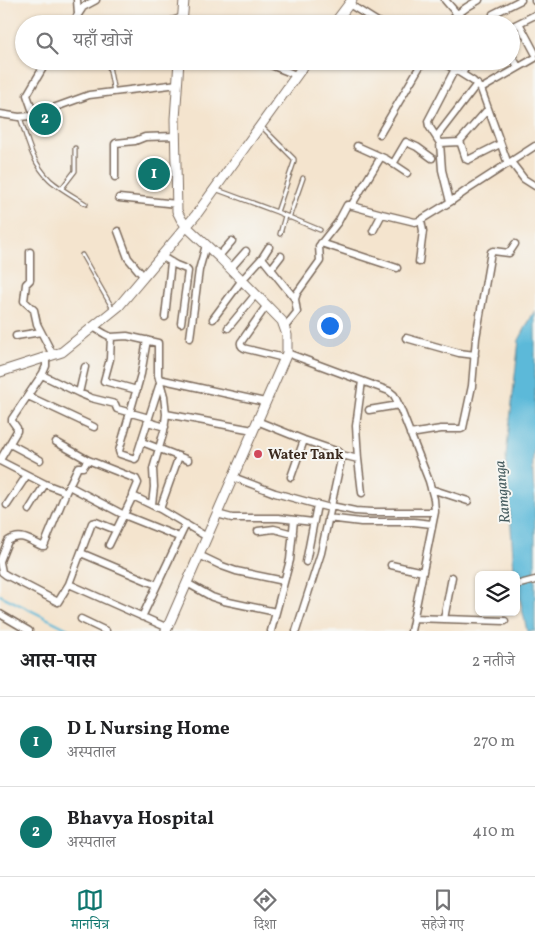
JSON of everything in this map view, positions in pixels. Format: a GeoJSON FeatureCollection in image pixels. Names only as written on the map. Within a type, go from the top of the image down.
{"type":"FeatureCollection","features":[{"type":"Feature","properties":{"kind":"street"},"geometry":{"type":"LineString","coordinates":[[77,0],[78,14]]}},
{"type":"Feature","properties":{"kind":"street"},"geometry":{"type":"LineString","coordinates":[[78,14],[85,5],[96,0]]}},
{"type":"Feature","properties":{"kind":"street"},"geometry":{"type":"LineString","coordinates":[[182,15],[184,0]]}},
{"type":"Feature","properties":{"kind":"street"},"geometry":{"type":"LineString","coordinates":[[444,0],[457,14],[480,0]]}},
{"type":"Feature","properties":{"kind":"street"},"geometry":{"type":"LineString","coordinates":[[493,14],[521,0]]}},
{"type":"Feature","properties":{"kind":"street"},"geometry":{"type":"LineString","coordinates":[[341,15],[351,2],[369,15]]}},
{"type":"Feature","properties":{"kind":"street"},"geometry":{"type":"LineString","coordinates":[[535,15],[520,23],[535,53]]}},
{"type":"Feature","properties":{"kind":"street"},"geometry":{"type":"LineString","coordinates":[[520,66],[535,58]]}},
{"type":"Feature","properties":{"kind":"street"},"geometry":{"type":"LineString","coordinates":[[34,115],[28,95],[41,70]]}},
{"type":"Feature","properties":{"kind":"street"},"geometry":{"type":"LineString","coordinates":[[69,584],[142,616],[167,630],[285,356],[288,343],[282,321],[187,227],[177,211],[175,119],[179,70]]}},
{"type":"Feature","properties":{"kind":"street"},"geometry":{"type":"LineString","coordinates":[[284,70],[296,75]]}},
{"type":"Feature","properties":{"kind":"street"},"geometry":{"type":"LineString","coordinates":[[0,372],[62,352],[119,306],[187,227],[300,70]]}},
{"type":"Feature","properties":{"kind":"street"},"geometry":{"type":"LineString","coordinates":[[380,134],[419,70]]}},
{"type":"Feature","properties":{"kind":"street"},"geometry":{"type":"LineString","coordinates":[[450,202],[442,170],[440,143],[429,126],[428,121],[455,70],[479,86],[509,163],[524,179],[535,186]]}},
{"type":"Feature","properties":{"kind":"street"},"geometry":{"type":"LineString","coordinates":[[462,74],[464,70]]}},
{"type":"Feature","properties":{"kind":"street"},"geometry":{"type":"LineString","coordinates":[[436,136],[479,86],[512,70]]}},
{"type":"Feature","properties":{"kind":"street"},"geometry":{"type":"LineString","coordinates":[[0,114],[34,115],[89,95],[178,84]]}},
{"type":"Feature","properties":{"kind":"street"},"geometry":{"type":"LineString","coordinates":[[440,143],[456,143],[460,141],[488,109]]}},
{"type":"Feature","properties":{"kind":"street"},"geometry":{"type":"LineString","coordinates":[[115,177],[116,143],[135,141],[144,137],[175,136]]}},
{"type":"Feature","properties":{"kind":"street"},"geometry":{"type":"LineString","coordinates":[[460,141],[468,160],[500,144]]}},
{"type":"Feature","properties":{"kind":"street"},"geometry":{"type":"LineString","coordinates":[[393,164],[406,142],[417,147],[432,158]]}},
{"type":"Feature","properties":{"kind":"street"},"geometry":{"type":"LineString","coordinates":[[357,146],[381,157],[407,173]]}},
{"type":"Feature","properties":{"kind":"street"},"geometry":{"type":"LineString","coordinates":[[285,327],[297,312],[295,299],[297,293],[320,261],[319,249],[321,243],[338,222],[347,205],[415,222],[450,202],[535,146]]}},
{"type":"Feature","properties":{"kind":"street"},"geometry":{"type":"LineString","coordinates":[[351,206],[381,157]]}},
{"type":"Feature","properties":{"kind":"street"},"geometry":{"type":"LineString","coordinates":[[119,198],[177,204]]}},
{"type":"Feature","properties":{"kind":"street"},"geometry":{"type":"LineString","coordinates":[[373,231],[382,214]]}},
{"type":"Feature","properties":{"kind":"street"},"geometry":{"type":"LineString","coordinates":[[419,262],[423,230],[421,220]]}},
{"type":"Feature","properties":{"kind":"street"},"geometry":{"type":"LineString","coordinates":[[118,231],[128,258],[144,277]]}},
{"type":"Feature","properties":{"kind":"street"},"geometry":{"type":"LineString","coordinates":[[218,256],[232,241]]}},
{"type":"Feature","properties":{"kind":"street"},"geometry":{"type":"LineString","coordinates":[[321,243],[396,268]]}},
{"type":"Feature","properties":{"kind":"street"},"geometry":{"type":"LineString","coordinates":[[410,434],[462,428],[471,392],[476,338],[491,252],[509,253],[515,244]]}},
{"type":"Feature","properties":{"kind":"street"},"geometry":{"type":"LineString","coordinates":[[190,338],[199,270],[206,245]]}},
{"type":"Feature","properties":{"kind":"street"},"geometry":{"type":"LineString","coordinates":[[214,319],[269,247]]}},
{"type":"Feature","properties":{"kind":"street"},"geometry":{"type":"LineString","coordinates":[[230,268],[246,251]]}},
{"type":"Feature","properties":{"kind":"street"},"geometry":{"type":"LineString","coordinates":[[30,252],[30,280],[26,284],[24,301],[34,310],[49,356],[42,375],[12,419],[17,431],[0,461],[45,484],[68,489],[124,515],[180,537]]}},
{"type":"Feature","properties":{"kind":"street"},"geometry":{"type":"LineString","coordinates":[[162,256],[188,271],[181,323]]}},
{"type":"Feature","properties":{"kind":"street"},"geometry":{"type":"LineString","coordinates":[[270,269],[281,256]]}},
{"type":"Feature","properties":{"kind":"street"},"geometry":{"type":"LineString","coordinates":[[262,258],[295,299]]}},
{"type":"Feature","properties":{"kind":"street"},"geometry":{"type":"LineString","coordinates":[[165,317],[171,262]]}},
{"type":"Feature","properties":{"kind":"street"},"geometry":{"type":"LineString","coordinates":[[228,328],[256,294]]}},
{"type":"Feature","properties":{"kind":"street"},"geometry":{"type":"LineString","coordinates":[[267,305],[241,342],[242,347],[285,356],[362,381],[389,391],[399,405],[429,481],[435,512],[411,631]]}},
{"type":"Feature","properties":{"kind":"street"},"geometry":{"type":"LineString","coordinates":[[93,327],[111,337],[127,336],[158,343],[157,370],[164,396],[166,414],[153,469],[154,487],[152,504]]}},
{"type":"Feature","properties":{"kind":"street"},"geometry":{"type":"LineString","coordinates":[[16,336],[41,332]]}},
{"type":"Feature","properties":{"kind":"street"},"geometry":{"type":"LineString","coordinates":[[111,337],[111,354],[104,381],[137,390]]}},
{"type":"Feature","properties":{"kind":"street"},"geometry":{"type":"LineString","coordinates":[[406,338],[459,353],[475,355]]}},
{"type":"Feature","properties":{"kind":"street"},"geometry":{"type":"LineString","coordinates":[[147,340],[141,374],[119,452],[135,459],[160,381]]}},
{"type":"Feature","properties":{"kind":"street"},"geometry":{"type":"LineString","coordinates":[[79,393],[85,367]]}},
{"type":"Feature","properties":{"kind":"street"},"geometry":{"type":"LineString","coordinates":[[42,375],[91,398],[116,404],[117,409],[131,412],[164,427]]}},
{"type":"Feature","properties":{"kind":"street"},"geometry":{"type":"LineString","coordinates":[[160,381],[265,402]]}},
{"type":"Feature","properties":{"kind":"street"},"geometry":{"type":"LineString","coordinates":[[362,381],[356,426],[362,493]]}},
{"type":"Feature","properties":{"kind":"street"},"geometry":{"type":"LineString","coordinates":[[28,396],[94,427]]}},
{"type":"Feature","properties":{"kind":"street"},"geometry":{"type":"LineString","coordinates":[[369,410],[399,405]]}},
{"type":"Feature","properties":{"kind":"street"},"geometry":{"type":"LineString","coordinates":[[166,414],[255,426],[304,440],[339,452],[342,455],[358,459]]}},
{"type":"Feature","properties":{"kind":"street"},"geometry":{"type":"LineString","coordinates":[[291,477],[304,440]]}},
{"type":"Feature","properties":{"kind":"street"},"geometry":{"type":"LineString","coordinates":[[56,442],[88,460],[136,479],[138,483],[133,496],[109,545]]}},
{"type":"Feature","properties":{"kind":"street"},"geometry":{"type":"LineString","coordinates":[[142,442],[188,460]]}},
{"type":"Feature","properties":{"kind":"street"},"geometry":{"type":"LineString","coordinates":[[10,444],[40,460]]}},
{"type":"Feature","properties":{"kind":"street"},"geometry":{"type":"LineString","coordinates":[[296,631],[321,553],[342,455]]}},
{"type":"Feature","properties":{"kind":"street"},"geometry":{"type":"LineString","coordinates":[[160,508],[179,456]]}},
{"type":"Feature","properties":{"kind":"street"},"geometry":{"type":"LineString","coordinates":[[88,460],[83,467],[78,467],[43,546],[20,536],[8,541],[2,550],[0,562],[2,572],[57,602],[60,601],[69,584],[92,523],[94,522],[116,530]]}},
{"type":"Feature","properties":{"kind":"street"},"geometry":{"type":"LineString","coordinates":[[6,505],[27,475]]}},
{"type":"Feature","properties":{"kind":"street"},"geometry":{"type":"LineString","coordinates":[[233,476],[266,490],[317,505],[355,511],[435,512]]}},
{"type":"Feature","properties":{"kind":"street"},"geometry":{"type":"LineString","coordinates":[[29,510],[45,484]]}},
{"type":"Feature","properties":{"kind":"street"},"geometry":{"type":"LineString","coordinates":[[431,489],[468,501]]}},
{"type":"Feature","properties":{"kind":"street"},"geometry":{"type":"LineString","coordinates":[[133,496],[160,508],[207,537]]}},
{"type":"Feature","properties":{"kind":"street"},"geometry":{"type":"LineString","coordinates":[[306,562],[317,505]]}},
{"type":"Feature","properties":{"kind":"street"},"geometry":{"type":"LineString","coordinates":[[217,514],[232,518],[266,518],[313,522]]}},
{"type":"Feature","properties":{"kind":"street"},"geometry":{"type":"LineString","coordinates":[[328,518],[361,522],[432,524]]}},
{"type":"Feature","properties":{"kind":"street"},"geometry":{"type":"LineString","coordinates":[[271,631],[290,560],[294,520]]}},
{"type":"Feature","properties":{"kind":"street"},"geometry":{"type":"LineString","coordinates":[[142,616],[186,524]]}},
{"type":"Feature","properties":{"kind":"street"},"geometry":{"type":"LineString","coordinates":[[258,531],[274,529],[293,534]]}},
{"type":"Feature","properties":{"kind":"street"},"geometry":{"type":"LineString","coordinates":[[81,553],[157,585]]}},
{"type":"Feature","properties":{"kind":"street"},"geometry":{"type":"LineString","coordinates":[[199,555],[236,571],[284,581]]}},
{"type":"Feature","properties":{"kind":"street"},"geometry":{"type":"LineString","coordinates":[[391,566],[422,572]]}},
{"type":"Feature","properties":{"kind":"street"},"geometry":{"type":"LineString","coordinates":[[444,619],[452,577]]}},
{"type":"Feature","properties":{"kind":"street"},"geometry":{"type":"LineString","coordinates":[[520,584],[535,580]]}},
{"type":"Feature","properties":{"kind":"street"},"geometry":{"type":"LineString","coordinates":[[187,583],[212,597],[224,601],[276,612]]}},
{"type":"Feature","properties":{"kind":"street"},"geometry":{"type":"LineString","coordinates":[[0,614],[30,631]]}},
{"type":"Feature","properties":{"kind":"street"},"geometry":{"type":"LineString","coordinates":[[413,618],[505,621]]}},
{"type":"Feature","properties":{"kind":"street"},"geometry":{"type":"LineString","coordinates":[[82,619],[106,631]]}},
{"type":"Feature","properties":{"kind":"lane"},"geometry":{"type":"LineString","coordinates":[[110,70],[114,92]]}},
{"type":"Feature","properties":{"kind":"lane"},"geometry":{"type":"LineString","coordinates":[[20,116],[32,153],[40,168],[50,180],[86,204]]}},
{"type":"Feature","properties":{"kind":"lane"},"geometry":{"type":"LineString","coordinates":[[260,126],[294,159],[277,212]]}},
{"type":"Feature","properties":{"kind":"lane"},"geometry":{"type":"LineString","coordinates":[[62,188],[74,171],[75,148]]}},
{"type":"Feature","properties":{"kind":"lane"},"geometry":{"type":"LineString","coordinates":[[280,234],[303,178]]}},
{"type":"Feature","properties":{"kind":"lane"},"geometry":{"type":"LineString","coordinates":[[215,189],[320,230]]}},
{"type":"Feature","properties":{"kind":"lane"},"geometry":{"type":"LineString","coordinates":[[82,256],[114,310]]}},
{"type":"Feature","properties":{"kind":"water"},"geometry":{"type":"Polygon","coordinates":[[[535,310],[533,482],[535,498],[535,631],[527,631],[520,599],[520,571],[514,570],[506,456],[519,340],[535,310]]]}},
{"type":"Feature","properties":{"kind":"waterway"},"geometry":{"type":"LineString","coordinates":[[0,595],[72,631]]}},
{"type":"Feature","properties":{"kind":"place","name":"Bhavya Hospital"},"geometry":{"type":"Point","coordinates":[45,119]}},
{"type":"Feature","properties":{"kind":"place","name":"D L Nursing Home"},"geometry":{"type":"Point","coordinates":[154,174]}},
{"type":"Feature","properties":{"kind":"place","name":"Water Tank"},"geometry":{"type":"Point","coordinates":[258,454]}},
{"type":"Feature","properties":{"kind":"water label","name":"Ramganga"},"geometry":{"type":"Point","coordinates":[502,492]}}]}
